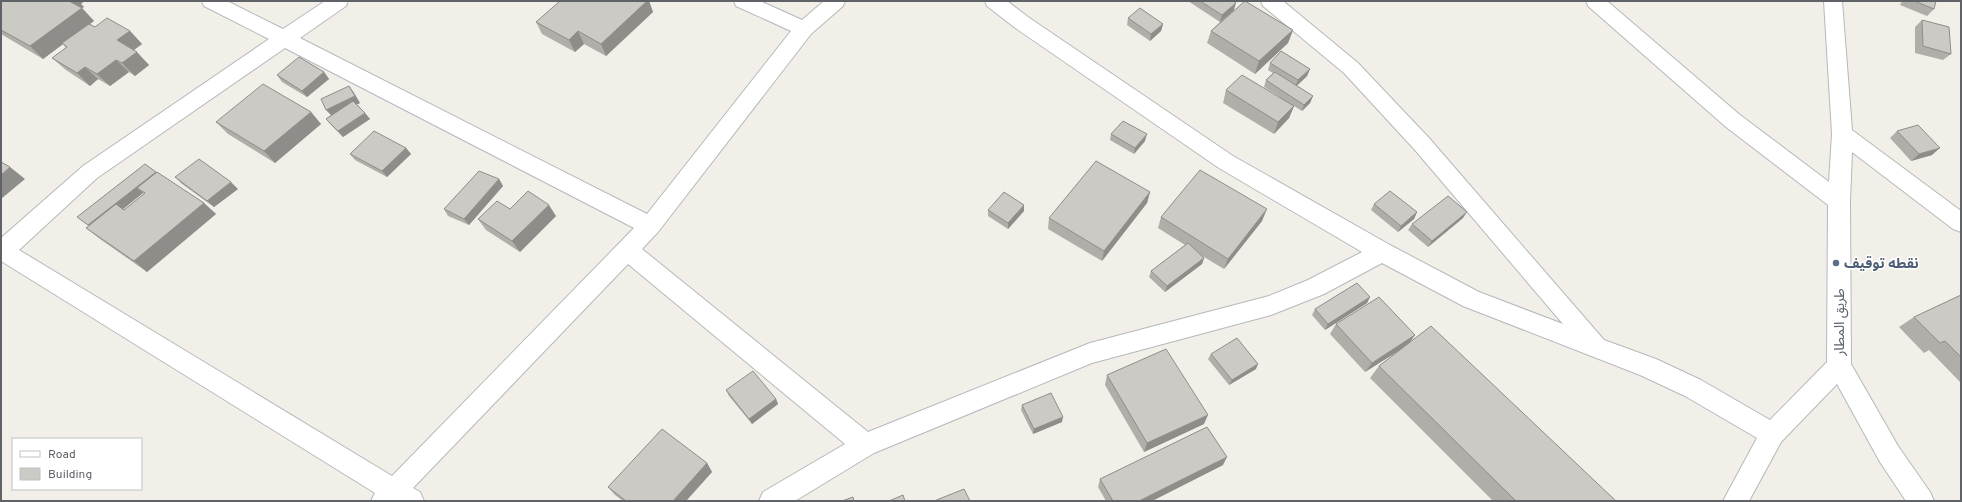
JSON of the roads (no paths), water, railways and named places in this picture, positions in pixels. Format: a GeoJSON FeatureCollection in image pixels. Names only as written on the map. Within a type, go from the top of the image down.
{"type":"FeatureCollection","features":[{"type":"Feature","properties":{"kind":"street"},"geometry":{"type":"LineString","coordinates":[[211,1],[650,226]]}},
{"type":"Feature","properties":{"kind":"street"},"geometry":{"type":"LineString","coordinates":[[339,1],[286,39],[192,100],[90,172],[2,251],[261,411],[396,498],[650,226],[804,29],[836,1]]}},
{"type":"Feature","properties":{"kind":"street"},"geometry":{"type":"LineString","coordinates":[[743,1],[804,29]]}},
{"type":"Feature","properties":{"kind":"street"},"geometry":{"type":"LineString","coordinates":[[994,1],[1022,22],[1226,162],[1382,252],[1471,299],[1648,367],[1693,388],[1772,434]]}},
{"type":"Feature","properties":{"kind":"street"},"geometry":{"type":"LineString","coordinates":[[1270,1],[1351,68],[1422,144],[1597,348]]}},
{"type":"Feature","properties":{"kind":"street"},"geometry":{"type":"LineString","coordinates":[[1595,1],[1732,122],[1839,200]]}},
{"type":"Feature","properties":{"kind":"street","name":"طريق المطار"},"geometry":{"type":"LineString","coordinates":[[1833,1],[1842,134],[1839,200],[1839,366],[1889,454],[1921,501]]}},
{"type":"Feature","properties":{"kind":"street"},"geometry":{"type":"LineString","coordinates":[[1842,134],[1910,183],[1961,223]]}},
{"type":"Feature","properties":{"kind":"street"},"geometry":{"type":"LineString","coordinates":[[627,250],[865,445]]}},
{"type":"Feature","properties":{"kind":"street"},"geometry":{"type":"LineString","coordinates":[[772,501],[865,445],[1090,354],[1271,305],[1316,287],[1382,252]]}},
{"type":"Feature","properties":{"kind":"street"},"geometry":{"type":"LineString","coordinates":[[1736,501],[1772,434],[1839,366]]}},
{"type":"Feature","properties":{"kind":"place","name":"نقطه توقيف"},"geometry":{"type":"Point","coordinates":[1836,263]}}]}
